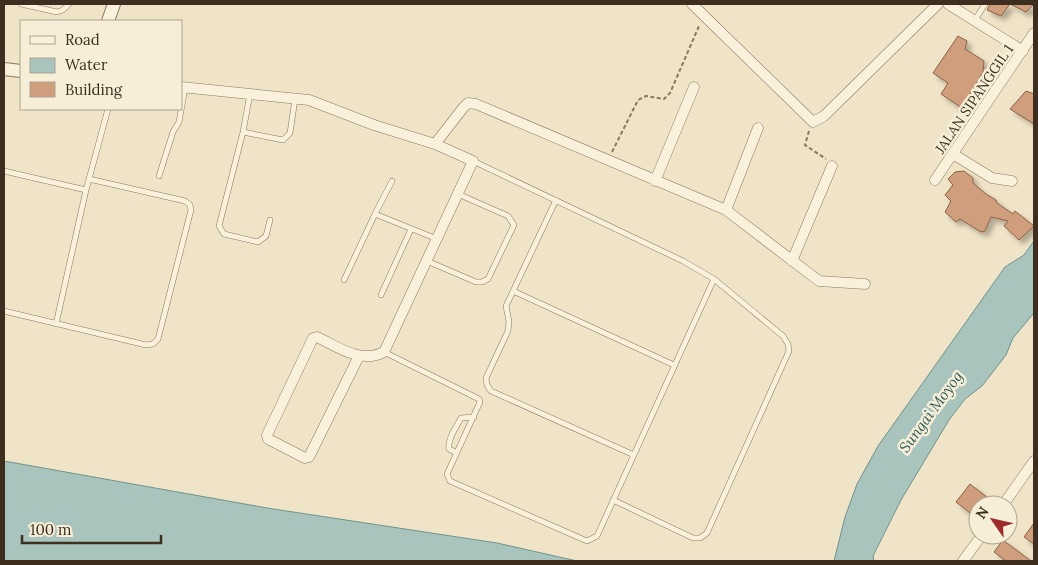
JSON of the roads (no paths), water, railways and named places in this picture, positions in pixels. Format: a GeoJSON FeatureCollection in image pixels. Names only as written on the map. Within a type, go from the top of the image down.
{"type":"FeatureCollection","features":[{"type":"Feature","properties":{"kind":"street"},"geometry":{"type":"LineString","coordinates":[[108,20],[114,4]]}},
{"type":"Feature","properties":{"kind":"street"},"geometry":{"type":"LineString","coordinates":[[692,4],[813,122],[824,116],[938,4]]}},
{"type":"Feature","properties":{"kind":"street"},"geometry":{"type":"LineString","coordinates":[[948,4],[1024,51]]}},
{"type":"Feature","properties":{"kind":"street","name":"JALAN SIPANGGIL 1"},"geometry":{"type":"LineString","coordinates":[[935,180],[1024,51],[1034,33]]}},
{"type":"Feature","properties":{"kind":"street"},"geometry":{"type":"LineString","coordinates":[[4,69],[20,71]]}},
{"type":"Feature","properties":{"kind":"street"},"geometry":{"type":"LineString","coordinates":[[183,87],[309,100],[374,125],[435,144],[473,161],[384,352],[364,357],[317,337],[313,338],[267,435],[268,439],[305,458],[309,457],[364,357]]}},
{"type":"Feature","properties":{"kind":"street"},"geometry":{"type":"LineString","coordinates":[[655,181],[694,87]]}},
{"type":"Feature","properties":{"kind":"street"},"geometry":{"type":"LineString","coordinates":[[435,144],[468,103],[476,104],[726,210],[819,281],[865,284]]}},
{"type":"Feature","properties":{"kind":"street"},"geometry":{"type":"LineString","coordinates":[[726,210],[758,128]]}},
{"type":"Feature","properties":{"kind":"street"},"geometry":{"type":"LineString","coordinates":[[953,154],[992,178],[1012,181]]}},
{"type":"Feature","properties":{"kind":"street"},"geometry":{"type":"LineString","coordinates":[[792,261],[832,166]]}},
{"type":"Feature","properties":{"kind":"street"},"geometry":{"type":"LineString","coordinates":[[1010,495],[1034,461]]}},
{"type":"Feature","properties":{"kind":"street"},"geometry":{"type":"LineString","coordinates":[[963,561],[975,545]]}},
{"type":"Feature","properties":{"kind":"lane"},"geometry":{"type":"LineString","coordinates":[[21,4],[43,6],[57,12],[63,10],[69,4]]}},
{"type":"Feature","properties":{"kind":"lane"},"geometry":{"type":"LineString","coordinates":[[975,20],[985,4]]}},
{"type":"Feature","properties":{"kind":"lane"},"geometry":{"type":"LineString","coordinates":[[250,93],[243,132],[219,221],[220,231],[224,234],[258,242],[266,236],[270,220]]}},
{"type":"Feature","properties":{"kind":"lane"},"geometry":{"type":"LineString","coordinates":[[243,132],[283,140],[287,138],[295,99]]}},
{"type":"Feature","properties":{"kind":"lane"},"geometry":{"type":"LineString","coordinates":[[56,324],[86,190],[108,110]]}},
{"type":"Feature","properties":{"kind":"lane"},"geometry":{"type":"LineString","coordinates":[[159,176],[173,132],[179,122],[180,110]]}},
{"type":"Feature","properties":{"kind":"lane"},"geometry":{"type":"LineString","coordinates":[[473,161],[683,261],[714,279],[783,336],[788,344],[789,351],[707,533],[700,538],[693,538],[613,500]]}},
{"type":"Feature","properties":{"kind":"lane"},"geometry":{"type":"LineString","coordinates":[[4,171],[86,190]]}},
{"type":"Feature","properties":{"kind":"lane"},"geometry":{"type":"LineString","coordinates":[[4,311],[146,345],[153,344],[158,339],[191,210],[190,205],[185,201],[89,179]]}},
{"type":"Feature","properties":{"kind":"lane"},"geometry":{"type":"LineString","coordinates":[[344,280],[392,181]]}},
{"type":"Feature","properties":{"kind":"lane"},"geometry":{"type":"LineString","coordinates":[[427,261],[476,282],[482,282],[488,279],[514,225],[508,216],[458,194]]}},
{"type":"Feature","properties":{"kind":"lane"},"geometry":{"type":"LineString","coordinates":[[556,200],[506,306],[509,322],[508,331],[486,378],[487,385],[491,390],[634,455]]}},
{"type":"Feature","properties":{"kind":"lane"},"geometry":{"type":"LineString","coordinates":[[375,214],[437,239]]}},
{"type":"Feature","properties":{"kind":"lane"},"geometry":{"type":"LineString","coordinates":[[381,295],[411,229]]}},
{"type":"Feature","properties":{"kind":"lane"},"geometry":{"type":"LineString","coordinates":[[384,352],[475,396],[480,402],[447,474],[450,481],[587,542],[597,536],[714,279]]}},
{"type":"Feature","properties":{"kind":"lane"},"geometry":{"type":"LineString","coordinates":[[513,291],[674,365]]}},
{"type":"Feature","properties":{"kind":"lane"},"geometry":{"type":"LineString","coordinates":[[456,453],[449,448],[448,444],[461,418],[474,417]]}},
{"type":"Feature","properties":{"kind":"water","name":"Sungai Moyog"},"geometry":{"type":"Polygon","coordinates":[[[1034,241],[1034,313],[1013,338],[1006,355],[982,386],[965,399],[949,420],[901,500],[873,556],[874,561],[834,561],[845,517],[857,484],[878,446],[1005,267],[1024,255],[1034,241]]]}},
{"type":"Feature","properties":{"kind":"water"},"geometry":{"type":"Polygon","coordinates":[[[4,461],[267,508],[497,543],[577,561],[4,561],[4,461]]]}}]}
